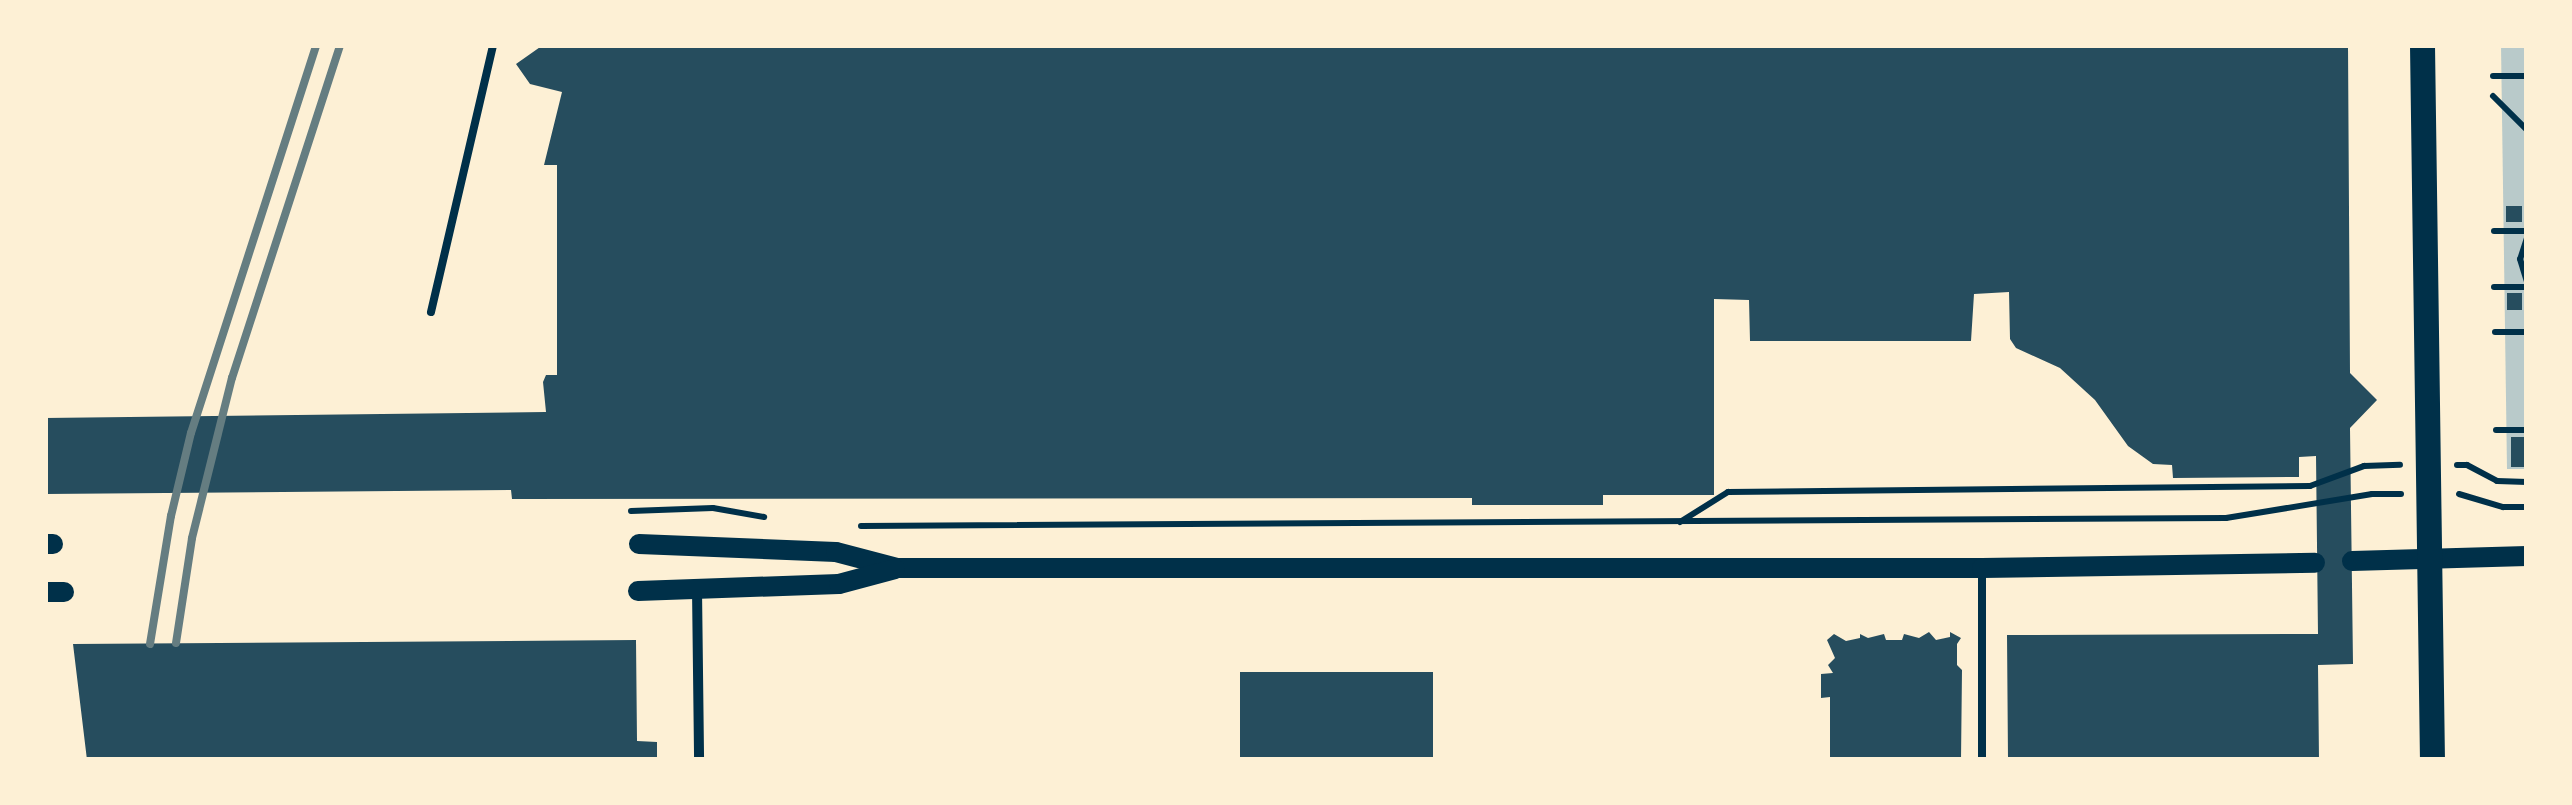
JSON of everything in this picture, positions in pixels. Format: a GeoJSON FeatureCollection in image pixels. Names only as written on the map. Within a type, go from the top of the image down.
{"type":"FeatureCollection","features":[{"type":"Feature","properties":{"kind":"main road"},"geometry":{"type":"LineString","coordinates":[[2422,45],[2432,760]]}},
{"type":"Feature","properties":{"kind":"main road"},"geometry":{"type":"LineString","coordinates":[[640,544],[836,552],[897,568],[1982,568],[2315,563]]}},
{"type":"Feature","properties":{"kind":"main road"},"geometry":{"type":"LineString","coordinates":[[2352,561],[2527,556]]}},
{"type":"Feature","properties":{"kind":"main road"},"geometry":{"type":"LineString","coordinates":[[638,591],[838,584],[897,568]]}},
{"type":"Feature","properties":{"kind":"street"},"geometry":{"type":"LineString","coordinates":[[697,589],[699,760]]}},
{"type":"Feature","properties":{"kind":"lane"},"geometry":{"type":"LineString","coordinates":[[431,312],[492,45]]}},
{"type":"Feature","properties":{"kind":"lane"},"geometry":{"type":"LineString","coordinates":[[1982,568],[1982,760]]}},
{"type":"Feature","properties":{"kind":"path"},"geometry":{"type":"LineString","coordinates":[[2493,76],[2527,76]]}},
{"type":"Feature","properties":{"kind":"path"},"geometry":{"type":"LineString","coordinates":[[2493,96],[2527,130]]}},
{"type":"Feature","properties":{"kind":"path"},"geometry":{"type":"LineString","coordinates":[[2494,231],[2527,235],[2527,284],[2494,287]]}},
{"type":"Feature","properties":{"kind":"path"},"geometry":{"type":"LineString","coordinates":[[2495,332],[2527,332]]}},
{"type":"Feature","properties":{"kind":"path"},"geometry":{"type":"LineString","coordinates":[[2496,430],[2527,430]]}},
{"type":"Feature","properties":{"kind":"path"},"geometry":{"type":"LineString","coordinates":[[1679,522],[1728,492],[2310,486],[2364,466]]}},
{"type":"Feature","properties":{"kind":"path"},"geometry":{"type":"LineString","coordinates":[[2498,481],[2527,482]]}},
{"type":"Feature","properties":{"kind":"path"},"geometry":{"type":"LineString","coordinates":[[842,526],[2226,518],[2372,494]]}},
{"type":"Feature","properties":{"kind":"path"},"geometry":{"type":"LineString","coordinates":[[631,511],[713,508],[779,519]]}},
{"type":"Feature","properties":{"kind":"shaded area"},"geometry":{"type":"Polygon","coordinates":[[[2501,45],[2527,45],[2527,469],[2507,469],[2501,45]]]}},
{"type":"Feature","properties":{"kind":"building"},"geometry":{"type":"Polygon","coordinates":[[[543,45],[2348,45],[2350,373],[2377,400],[2350,428],[2353,664],[2318,665],[2319,760],[2008,760],[2007,635],[2318,634],[2316,456],[2299,457],[2299,477],[2173,478],[2172,465],[2153,464],[2128,446],[2095,400],[2060,368],[2016,348],[2010,339],[2009,292],[1974,294],[1971,341],[1750,341],[1749,300],[1714,299],[1714,495],[1603,495],[1603,505],[1472,505],[1472,498],[512,499],[511,490],[45,494],[45,418],[546,412],[543,382],[546,375],[557,375],[557,165],[544,165],[562,92],[530,84],[516,64],[543,45]]]}},
{"type":"Feature","properties":{"kind":"building"},"geometry":{"type":"Polygon","coordinates":[[[2506,206],[2522,206],[2522,222],[2506,222],[2506,206]]]}},
{"type":"Feature","properties":{"kind":"building"},"geometry":{"type":"Polygon","coordinates":[[[2507,293],[2522,293],[2522,310],[2507,310],[2507,293]]]}},
{"type":"Feature","properties":{"kind":"building"},"geometry":{"type":"Polygon","coordinates":[[[2511,437],[2527,437],[2527,467],[2511,467],[2511,437]]]}},
{"type":"Feature","properties":{"kind":"building"},"geometry":{"type":"Polygon","coordinates":[[[1929,632],[1936,640],[1950,637],[1950,632],[1961,638],[1957,644],[1957,665],[1962,670],[1961,760],[1830,760],[1830,697],[1821,698],[1821,674],[1833,673],[1828,665],[1835,658],[1827,640],[1834,634],[1846,641],[1860,638],[1860,634],[1868,638],[1884,634],[1886,640],[1902,640],[1904,634],[1919,638],[1929,632]]]}},
{"type":"Feature","properties":{"kind":"building"},"geometry":{"type":"Polygon","coordinates":[[[636,640],[637,741],[657,742],[657,760],[87,760],[73,644],[636,640]]]}},
{"type":"Feature","properties":{"kind":"building"},"geometry":{"type":"Polygon","coordinates":[[[1240,672],[1433,672],[1433,760],[1240,760],[1240,672]]]}},
{"type":"Feature","properties":{"kind":"railway"},"geometry":{"type":"LineString","coordinates":[[150,644],[171,516],[191,433],[316,45]]}},
{"type":"Feature","properties":{"kind":"railway"},"geometry":{"type":"LineString","coordinates":[[176,643],[192,538],[232,378],[340,45]]}}]}
